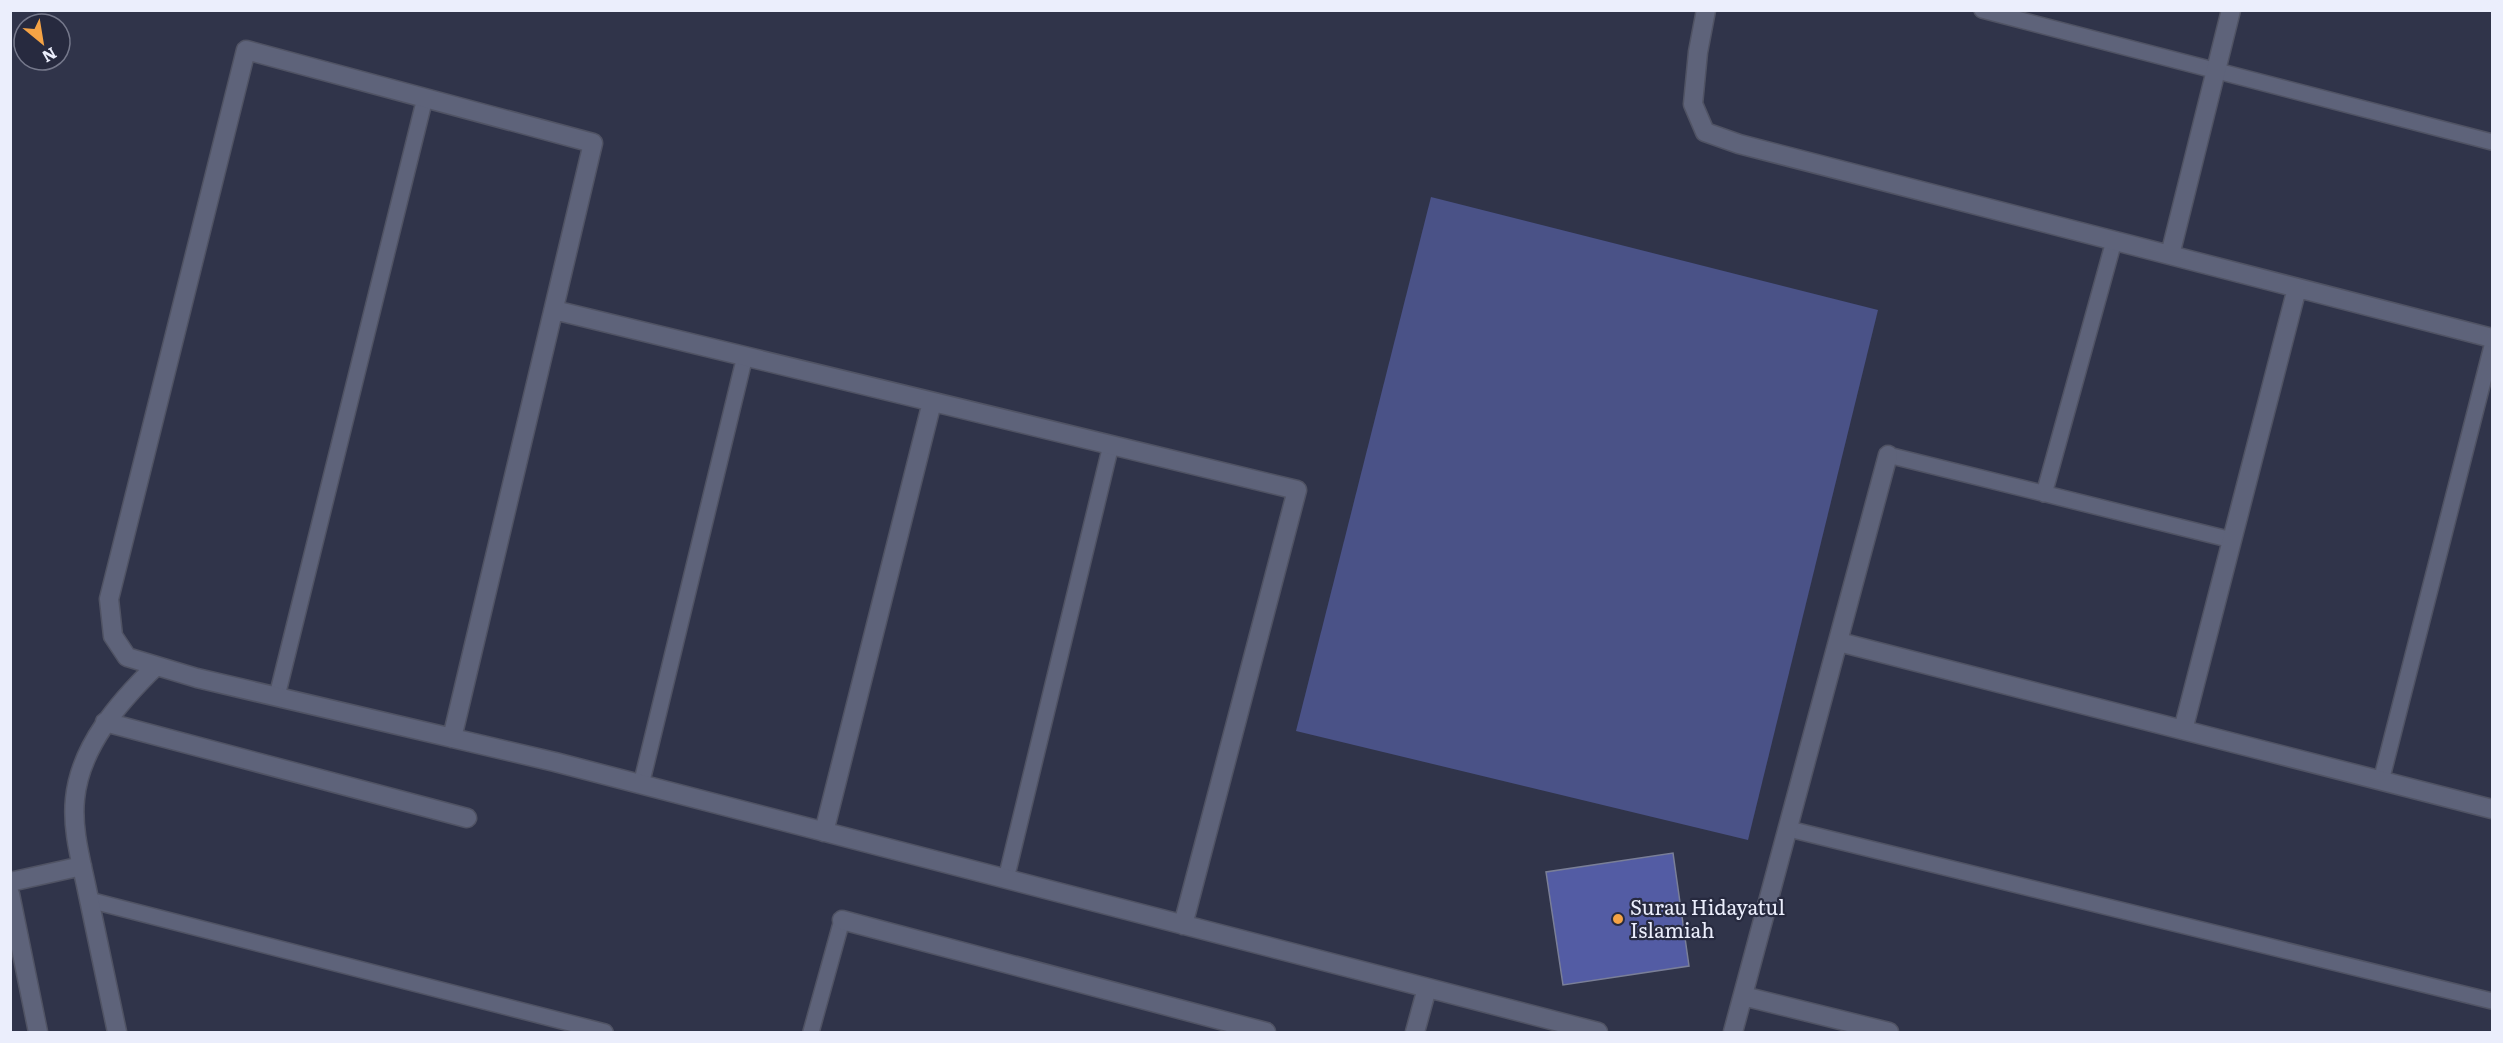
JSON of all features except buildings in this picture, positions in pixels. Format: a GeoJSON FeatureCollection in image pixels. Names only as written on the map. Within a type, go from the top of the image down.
{"type":"FeatureCollection","features":[{"type":"Feature","properties":{"kind":"street"},"geometry":{"type":"LineString","coordinates":[[1706,10],[1698,52],[1693,104],[1705,132],[1739,144],[2493,338]]}},
{"type":"Feature","properties":{"kind":"street"},"geometry":{"type":"LineString","coordinates":[[2170,255],[2231,10]]}},
{"type":"Feature","properties":{"kind":"street"},"geometry":{"type":"LineString","coordinates":[[452,738],[593,143],[246,50],[109,599],[113,636],[127,657],[156,666],[641,785],[1598,1032]]}},
{"type":"Feature","properties":{"kind":"street"},"geometry":{"type":"LineString","coordinates":[[2183,730],[2298,288]]}},
{"type":"Feature","properties":{"kind":"street"},"geometry":{"type":"LineString","coordinates":[[554,310],[1298,490],[1183,925]]}},
{"type":"Feature","properties":{"kind":"street"},"geometry":{"type":"LineString","coordinates":[[824,832],[932,402]]}},
{"type":"Feature","properties":{"kind":"street"},"geometry":{"type":"LineString","coordinates":[[1733,1032],[1888,455]]}},
{"type":"Feature","properties":{"kind":"street"},"geometry":{"type":"LineString","coordinates":[[1839,642],[2493,809]]}},
{"type":"Feature","properties":{"kind":"street"},"geometry":{"type":"LineString","coordinates":[[117,1032],[75,835],[75,798],[83,766],[105,722],[132,689],[156,666]]}},
{"type":"Feature","properties":{"kind":"street"},"geometry":{"type":"LineString","coordinates":[[105,722],[467,818]]}},
{"type":"Feature","properties":{"kind":"street"},"geometry":{"type":"LineString","coordinates":[[10,882],[82,866]]}},
{"type":"Feature","properties":{"kind":"street"},"geometry":{"type":"LineString","coordinates":[[10,894],[38,1032]]}},
{"type":"Feature","properties":{"kind":"street"},"geometry":{"type":"LineString","coordinates":[[842,920],[1266,1032]]}},
{"type":"Feature","properties":{"kind":"street"},"geometry":{"type":"LineString","coordinates":[[1415,1032],[1427,988]]}},
{"type":"Feature","properties":{"kind":"street"},"geometry":{"type":"LineString","coordinates":[[1743,996],[1889,1032]]}},
{"type":"Feature","properties":{"kind":"lane"},"geometry":{"type":"LineString","coordinates":[[1982,10],[2493,142]]}},
{"type":"Feature","properties":{"kind":"lane"},"geometry":{"type":"LineString","coordinates":[[277,696],[425,98]]}},
{"type":"Feature","properties":{"kind":"lane"},"geometry":{"type":"LineString","coordinates":[[2044,494],[2114,240]]}},
{"type":"Feature","properties":{"kind":"lane"},"geometry":{"type":"LineString","coordinates":[[2381,781],[2493,346]]}},
{"type":"Feature","properties":{"kind":"lane"},"geometry":{"type":"LineString","coordinates":[[641,785],[746,356]]}},
{"type":"Feature","properties":{"kind":"lane"},"geometry":{"type":"LineString","coordinates":[[1006,879],[1111,445]]}},
{"type":"Feature","properties":{"kind":"lane"},"geometry":{"type":"LineString","coordinates":[[1888,455],[2232,540]]}},
{"type":"Feature","properties":{"kind":"lane"},"geometry":{"type":"LineString","coordinates":[[1789,829],[2493,1001]]}},
{"type":"Feature","properties":{"kind":"lane"},"geometry":{"type":"LineString","coordinates":[[89,900],[605,1032]]}},
{"type":"Feature","properties":{"kind":"lane"},"geometry":{"type":"LineString","coordinates":[[812,1032],[842,920]]}},
{"type":"Feature","properties":{"kind":"shaded area"},"geometry":{"type":"Polygon","coordinates":[[[1431,197],[1878,310],[1748,840],[1296,731],[1431,197]]]}},
{"type":"Feature","properties":{"kind":"place","name":"Surau Hidayatul Islamiah"},"geometry":{"type":"Point","coordinates":[1618,919]}}]}
